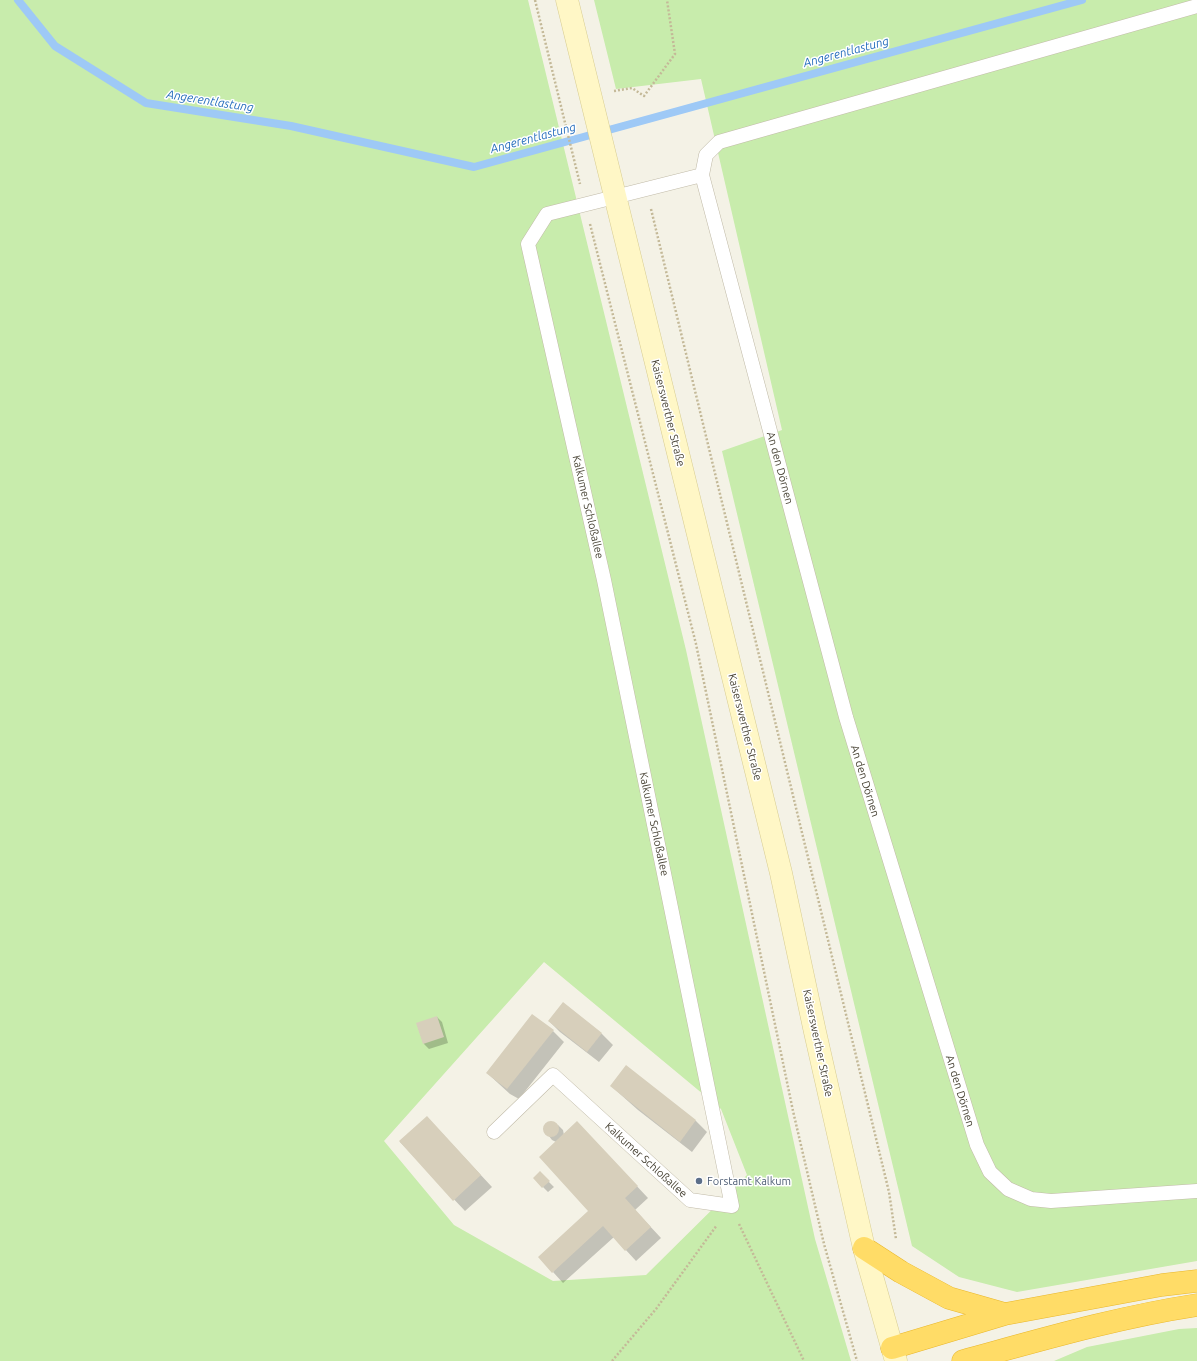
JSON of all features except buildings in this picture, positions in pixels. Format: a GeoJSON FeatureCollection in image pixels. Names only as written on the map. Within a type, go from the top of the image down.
{"type":"FeatureCollection","features":[{"type":"Feature","properties":{"kind":"highway"},"geometry":{"type":"LineString","coordinates":[[864,1248],[901,1272],[949,1298],[1005,1314]]}},
{"type":"Feature","properties":{"kind":"highway"},"geometry":{"type":"LineString","coordinates":[[894,1354],[1005,1314],[1162,1285],[1197,1281]]}},
{"type":"Feature","properties":{"kind":"highway"},"geometry":{"type":"LineString","coordinates":[[962,1361],[1012,1353],[1095,1326],[1166,1310],[1197,1305]]}},
{"type":"Feature","properties":{"kind":"main road"},"geometry":{"type":"LineString","coordinates":[[567,0],[590,95]]}},
{"type":"Feature","properties":{"kind":"main road","name":"Kaiserswerther Straße"},"geometry":{"type":"LineString","coordinates":[[590,95],[781,873],[864,1248],[894,1354]]}},
{"type":"Feature","properties":{"kind":"lane"},"geometry":{"type":"LineString","coordinates":[[702,175],[706,155],[719,142],[1197,6]]}},
{"type":"Feature","properties":{"kind":"lane","name":"Kalkumer Schloßallee"},"geometry":{"type":"LineString","coordinates":[[494,1132],[552,1075],[690,1200],[732,1206],[604,580],[528,244],[547,214],[702,175]]}},
{"type":"Feature","properties":{"kind":"lane","name":"An den Dörnen"},"geometry":{"type":"LineString","coordinates":[[702,175],[846,717],[977,1145],[990,1172],[1008,1189],[1031,1199],[1051,1201],[1197,1192]]}},
{"type":"Feature","properties":{"kind":"path"},"geometry":{"type":"LineString","coordinates":[[535,0],[558,97],[696,644],[793,1111],[824,1244],[858,1361]]}},
{"type":"Feature","properties":{"kind":"path"},"geometry":{"type":"LineString","coordinates":[[590,95],[632,88],[644,96],[675,54],[667,0]]}},
{"type":"Feature","properties":{"kind":"path"},"geometry":{"type":"LineString","coordinates":[[646,190],[889,1192],[901,1272]]}},
{"type":"Feature","properties":{"kind":"path"},"geometry":{"type":"LineString","coordinates":[[612,1361],[656,1309],[732,1206]]}},
{"type":"Feature","properties":{"kind":"path"},"geometry":{"type":"LineString","coordinates":[[732,1206],[746,1241],[804,1361]]}},
{"type":"Feature","properties":{"kind":"green space"},"geometry":{"type":"Polygon","coordinates":[[[0,0],[528,0],[686,650],[815,1239],[851,1361],[0,1361],[0,0]],[[544,962],[384,1141],[454,1225],[553,1281],[646,1275],[747,1175],[721,1109],[544,962]]]}},
{"type":"Feature","properties":{"kind":"green space"},"geometry":{"type":"Polygon","coordinates":[[[594,0],[1197,0],[1197,1261],[1017,1292],[959,1277],[912,1246],[722,451],[782,430],[701,79],[616,89],[594,0]]]}},
{"type":"Feature","properties":{"kind":"green space"},"geometry":{"type":"Polygon","coordinates":[[[1197,1328],[1197,1361],[1054,1361],[1087,1347],[1179,1329],[1197,1328]]]}},
{"type":"Feature","properties":{"kind":"waterway","name":"Angerentlastung"},"geometry":{"type":"LineString","coordinates":[[18,0],[55,46],[146,103],[291,126],[474,167],[1082,0]]}},
{"type":"Feature","properties":{"kind":"place","name":"Forstamt Kalkum"},"geometry":{"type":"Point","coordinates":[699,1181]}}]}
